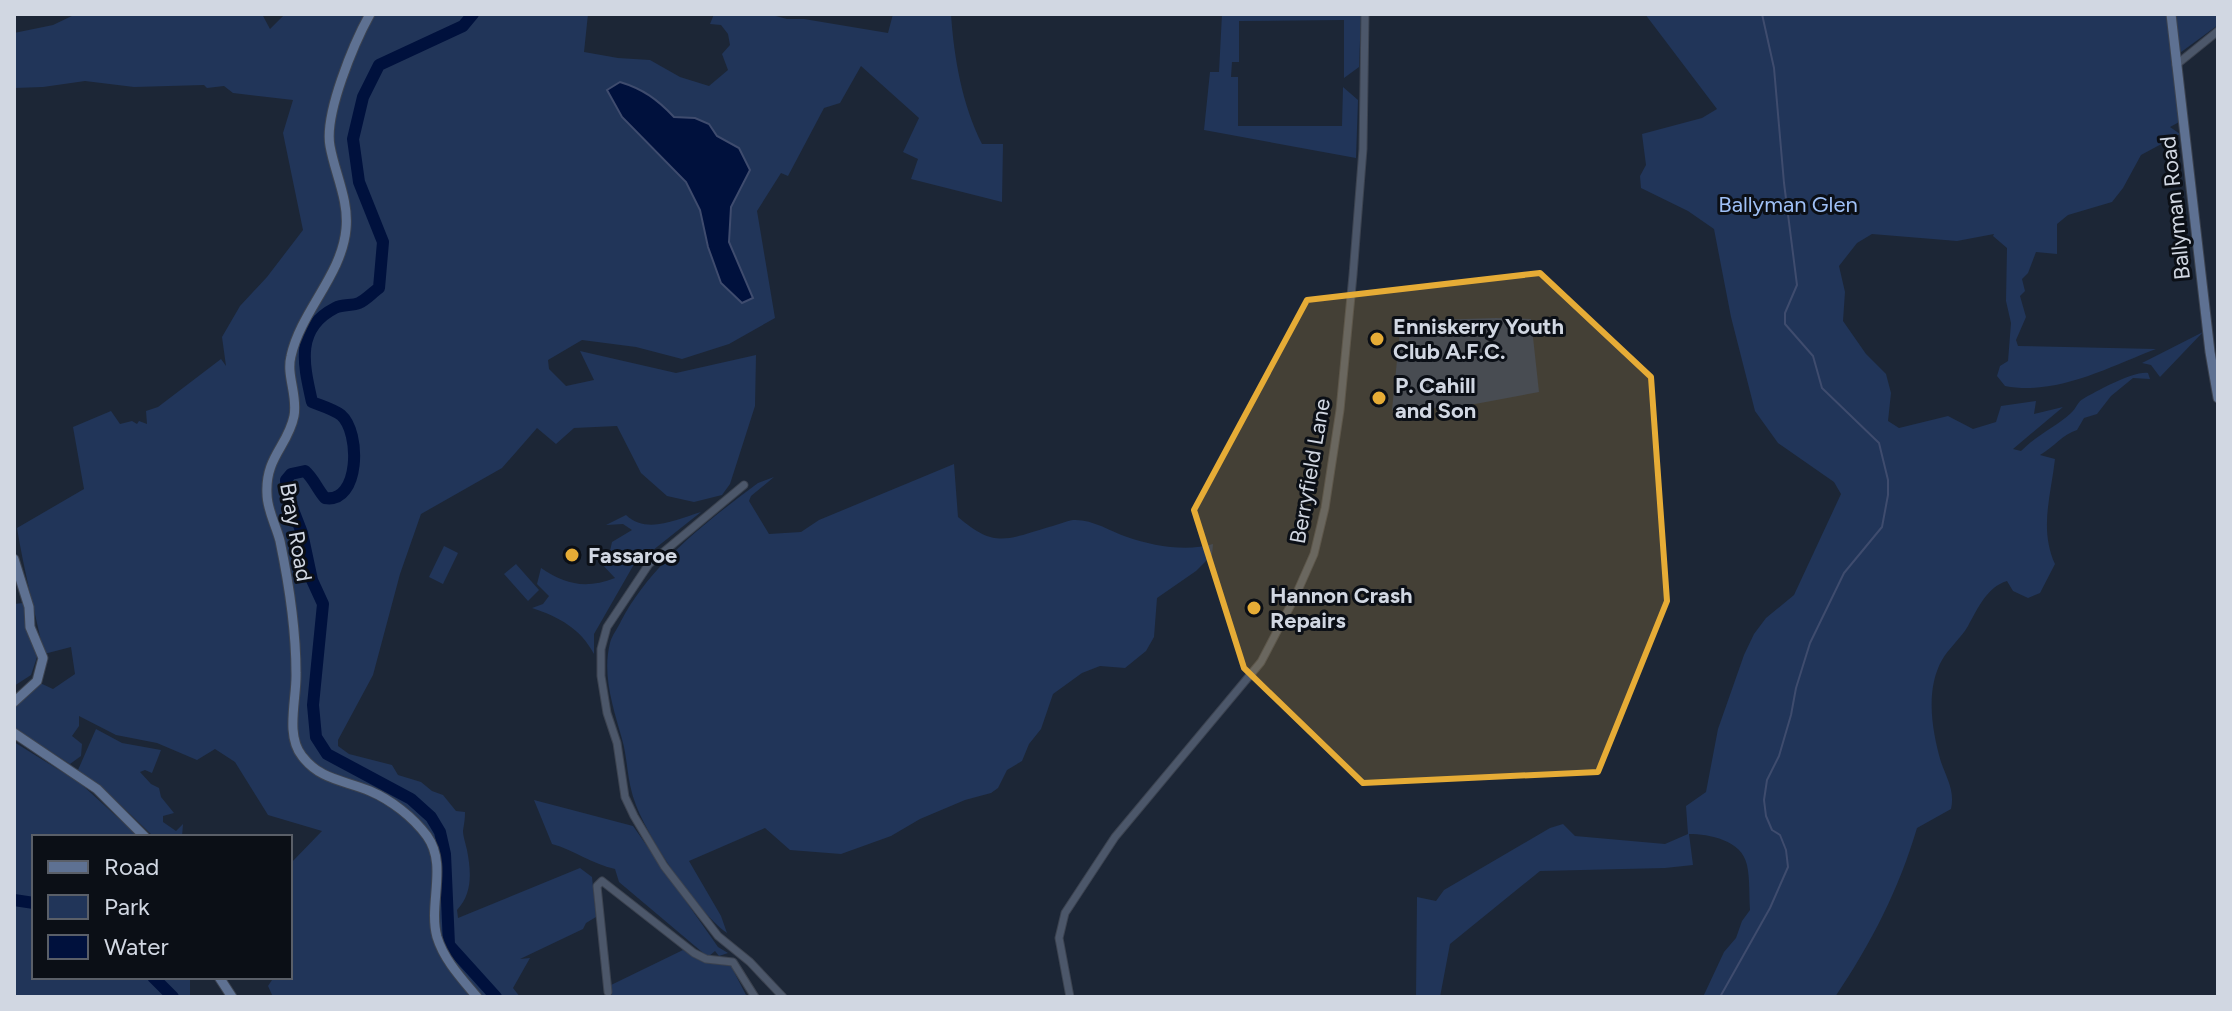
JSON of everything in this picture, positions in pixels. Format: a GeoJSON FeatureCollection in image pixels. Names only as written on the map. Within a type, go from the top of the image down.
{"type":"FeatureCollection","features":[{"type":"Feature","properties":{"kind":"main road","name":"Bray Road"},"geometry":{"type":"LineString","coordinates":[[370,14],[349,59],[329,135],[343,192],[346,229],[337,260],[300,328],[290,356],[288,369],[295,403],[294,416],[271,462],[266,497],[279,535],[291,608],[296,672],[295,742],[300,754],[325,777],[370,791],[385,800],[428,837],[435,852],[437,934],[456,973],[477,997]]}},
{"type":"Feature","properties":{"kind":"main road","name":"Ballyman Road"},"geometry":{"type":"LineString","coordinates":[[2171,14],[2218,398]]}},
{"type":"Feature","properties":{"kind":"main road"},"geometry":{"type":"LineString","coordinates":[[14,559],[29,607],[30,627],[43,658],[37,681],[14,702]]}},
{"type":"Feature","properties":{"kind":"main road"},"geometry":{"type":"LineString","coordinates":[[14,733],[97,789],[143,835]]}},
{"type":"Feature","properties":{"kind":"main road"},"geometry":{"type":"LineString","coordinates":[[220,979],[232,997]]}},
{"type":"Feature","properties":{"kind":"street","name":"Berryfield Lane"},"geometry":{"type":"LineString","coordinates":[[1070,997],[1059,938],[1065,913],[1115,837],[1261,662],[1314,554],[1333,461],[1352,291],[1363,149],[1365,14]]}},
{"type":"Feature","properties":{"kind":"street"},"geometry":{"type":"LineString","coordinates":[[2176,65],[2218,31]]}},
{"type":"Feature","properties":{"kind":"street"},"geometry":{"type":"LineString","coordinates":[[744,485],[649,564],[607,627],[601,649],[601,676],[607,713],[617,743],[625,797],[634,816],[664,866],[718,936],[750,962],[783,997]]}},
{"type":"Feature","properties":{"kind":"street"},"geometry":{"type":"LineString","coordinates":[[608,992],[597,886],[602,881],[694,953],[706,959],[733,962],[755,997]]}},
{"type":"Feature","properties":{"kind":"highlighted area"},"geometry":{"type":"Polygon","coordinates":[[[1540,273],[1651,377],[1667,601],[1598,772],[1363,783],[1244,668],[1194,510],[1307,300],[1540,273]]]}},
{"type":"Feature","properties":{"kind":"green space"},"geometry":{"type":"Polygon","coordinates":[[[76,14],[262,14],[270,29],[285,14],[588,14],[584,52],[650,60],[680,77],[709,86],[728,70],[722,54],[730,45],[728,34],[721,25],[710,24],[714,14],[768,14],[888,33],[893,14],[951,14],[960,80],[975,129],[982,144],[1003,144],[1002,202],[911,179],[918,159],[903,152],[919,118],[861,66],[840,103],[824,108],[788,176],[781,173],[757,211],[775,318],[729,344],[682,359],[636,347],[582,340],[548,360],[549,369],[566,386],[594,380],[580,351],[676,373],[756,355],[755,406],[730,484],[722,495],[694,502],[667,496],[641,473],[617,426],[574,428],[556,444],[537,428],[502,468],[421,514],[400,574],[373,675],[338,740],[338,746],[349,754],[392,765],[398,775],[421,782],[443,795],[456,811],[465,812],[463,833],[470,882],[457,910],[458,918],[580,868],[592,877],[596,917],[583,929],[520,959],[530,958],[513,988],[520,997],[273,997],[268,986],[273,979],[292,979],[292,862],[322,831],[268,815],[235,762],[215,749],[197,760],[157,743],[116,735],[79,716],[79,726],[72,736],[82,744],[81,756],[70,764],[14,728],[14,701],[40,683],[53,689],[75,674],[71,647],[44,654],[17,528],[84,489],[73,427],[111,411],[120,424],[132,421],[137,424],[139,421],[147,424],[146,411],[158,407],[221,359],[226,366],[222,337],[240,306],[303,230],[283,133],[293,100],[233,93],[224,86],[207,88],[204,85],[134,87],[85,81],[14,88],[14,33],[53,25],[76,14]]]}},
{"type":"Feature","properties":{"kind":"green space"},"geometry":{"type":"Polygon","coordinates":[[[1222,14],[1361,14],[1359,67],[1344,78],[1344,20],[1239,21],[1239,62],[1232,62],[1231,77],[1238,77],[1238,126],[1342,126],[1343,87],[1358,100],[1356,158],[1204,130],[1210,72],[1219,72],[1222,14]]]}},
{"type":"Feature","properties":{"kind":"green space","name":"Ballyman Glen"},"geometry":{"type":"Polygon","coordinates":[[[1645,14],[2218,14],[2218,25],[2173,58],[2181,121],[2170,127],[2180,134],[2141,155],[2112,202],[2068,215],[2057,224],[2057,254],[2036,252],[2028,273],[2022,279],[2025,291],[2020,296],[2026,317],[2016,340],[2018,346],[2156,349],[2063,383],[2044,387],[2005,386],[1997,376],[2000,366],[2008,361],[2011,323],[2006,301],[2007,248],[1994,234],[1957,241],[1872,234],[1857,243],[1839,266],[1845,292],[1843,321],[1866,354],[1886,374],[1891,393],[1888,421],[1899,428],[1948,416],[1973,429],[1996,422],[2001,406],[2036,401],[2034,414],[2063,407],[2013,449],[2021,451],[2065,418],[2081,400],[2133,375],[2148,373],[2150,379],[2133,378],[2111,396],[2097,414],[2084,418],[2077,430],[2040,455],[2055,459],[2047,525],[2055,564],[2040,593],[2028,598],[2013,591],[2007,581],[1994,588],[1942,660],[1933,684],[1932,711],[1938,750],[1951,791],[1951,809],[1917,828],[1883,916],[1835,997],[1703,997],[1724,952],[1736,938],[1750,910],[1749,876],[1744,856],[1732,844],[1715,837],[1689,834],[1693,865],[1540,871],[1450,944],[1440,997],[1416,997],[1417,897],[1436,901],[1444,890],[1550,828],[1563,824],[1575,836],[1665,844],[1688,834],[1686,806],[1706,792],[1718,729],[1744,655],[1766,618],[1794,595],[1841,494],[1834,482],[1778,443],[1755,411],[1731,317],[1714,229],[1688,211],[1641,188],[1640,176],[1646,165],[1642,134],[1702,118],[1717,109],[1645,14]]]}},
{"type":"Feature","properties":{"kind":"green space"},"geometry":{"type":"Polygon","coordinates":[[[1531,319],[1539,392],[1459,407],[1392,410],[1401,321],[1531,319]]]}},
{"type":"Feature","properties":{"kind":"green space"},"geometry":{"type":"Polygon","coordinates":[[[2203,332],[2160,377],[2151,365],[2142,363],[2203,332]]]}},
{"type":"Feature","properties":{"kind":"green space"},"geometry":{"type":"Polygon","coordinates":[[[954,464],[958,517],[991,537],[1011,538],[1080,520],[1159,545],[1192,548],[1213,544],[1212,555],[1196,571],[1157,598],[1154,637],[1146,651],[1125,668],[1100,666],[1082,673],[1053,694],[1041,729],[1029,744],[1022,761],[1007,770],[998,788],[991,793],[965,800],[920,819],[891,836],[841,854],[790,850],[765,828],[689,861],[721,916],[727,933],[700,906],[671,868],[638,809],[630,786],[624,745],[610,691],[607,667],[612,637],[633,600],[664,562],[700,528],[758,483],[774,477],[749,501],[769,534],[801,532],[819,520],[954,464]]]}},
{"type":"Feature","properties":{"kind":"green space"},"geometry":{"type":"Polygon","coordinates":[[[701,512],[633,566],[594,634],[594,654],[582,637],[568,625],[532,608],[543,604],[549,596],[537,584],[541,568],[576,584],[615,578],[599,561],[610,551],[612,542],[632,530],[623,524],[606,525],[626,515],[634,521],[653,525],[701,512]]]}},
{"type":"Feature","properties":{"kind":"green space"},"geometry":{"type":"Polygon","coordinates":[[[444,546],[458,553],[443,584],[429,577],[444,546]]]}},
{"type":"Feature","properties":{"kind":"green space"},"geometry":{"type":"Polygon","coordinates":[[[516,564],[539,590],[528,601],[504,574],[516,564]]]}},
{"type":"Feature","properties":{"kind":"green space"},"geometry":{"type":"Polygon","coordinates":[[[23,603],[37,657],[31,675],[14,686],[14,604],[23,603]]]}},
{"type":"Feature","properties":{"kind":"green space"},"geometry":{"type":"Polygon","coordinates":[[[96,729],[122,743],[161,750],[152,773],[145,770],[140,772],[159,788],[161,797],[174,813],[163,816],[163,822],[176,831],[183,824],[182,835],[152,835],[102,787],[78,770],[96,729]]]}},
{"type":"Feature","properties":{"kind":"green space"},"geometry":{"type":"Polygon","coordinates":[[[14,742],[80,783],[137,835],[32,835],[32,979],[190,979],[190,997],[14,997],[14,742]]]}},
{"type":"Feature","properties":{"kind":"green space"},"geometry":{"type":"Polygon","coordinates":[[[534,800],[633,826],[718,947],[728,953],[719,956],[715,951],[708,957],[619,882],[615,869],[552,844],[534,800]]]}},
{"type":"Feature","properties":{"kind":"green space"},"geometry":{"type":"Polygon","coordinates":[[[683,950],[707,963],[731,966],[747,997],[612,997],[611,985],[683,950]]]}},
{"type":"Feature","properties":{"kind":"water"},"geometry":{"type":"Polygon","coordinates":[[[620,82],[649,95],[674,117],[695,118],[709,124],[717,136],[739,148],[750,170],[731,207],[729,242],[753,298],[742,303],[721,283],[708,247],[700,210],[686,182],[622,117],[607,90],[620,82]]]}},
{"type":"Feature","properties":{"kind":"waterway"},"geometry":{"type":"LineString","coordinates":[[473,14],[463,26],[379,65],[363,97],[353,139],[359,182],[383,242],[379,288],[359,303],[338,307],[322,317],[313,326],[305,349],[306,375],[312,402],[341,415],[352,436],[354,465],[351,479],[337,497],[325,498],[305,471],[291,474],[286,480],[287,494],[302,533],[312,580],[323,604],[313,705],[316,737],[327,754],[411,799],[431,817],[440,832],[445,854],[449,945],[496,997]]}},
{"type":"Feature","properties":{"kind":"waterway"},"geometry":{"type":"LineString","coordinates":[[1720,997],[1770,908],[1788,867],[1786,850],[1780,835],[1772,830],[1764,800],[1767,780],[1779,756],[1810,643],[1844,573],[1882,527],[1888,495],[1888,480],[1879,443],[1822,388],[1813,356],[1785,324],[1785,313],[1797,285],[1774,68],[1762,14]]}},
{"type":"Feature","properties":{"kind":"waterway"},"geometry":{"type":"LineString","coordinates":[[14,900],[32,903]]}},
{"type":"Feature","properties":{"kind":"waterway"},"geometry":{"type":"LineString","coordinates":[[155,979],[173,997]]}},
{"type":"Feature","properties":{"kind":"place","name":"Enniskerry Youth Club A.F.C."},"geometry":{"type":"Point","coordinates":[1377,339]}},
{"type":"Feature","properties":{"kind":"place","name":"P. Cahill and Son"},"geometry":{"type":"Point","coordinates":[1379,398]}},
{"type":"Feature","properties":{"kind":"place","name":"Fassaroe"},"geometry":{"type":"Point","coordinates":[572,555]}},
{"type":"Feature","properties":{"kind":"place","name":"Hannon Crash Repairs"},"geometry":{"type":"Point","coordinates":[1254,608]}}]}
